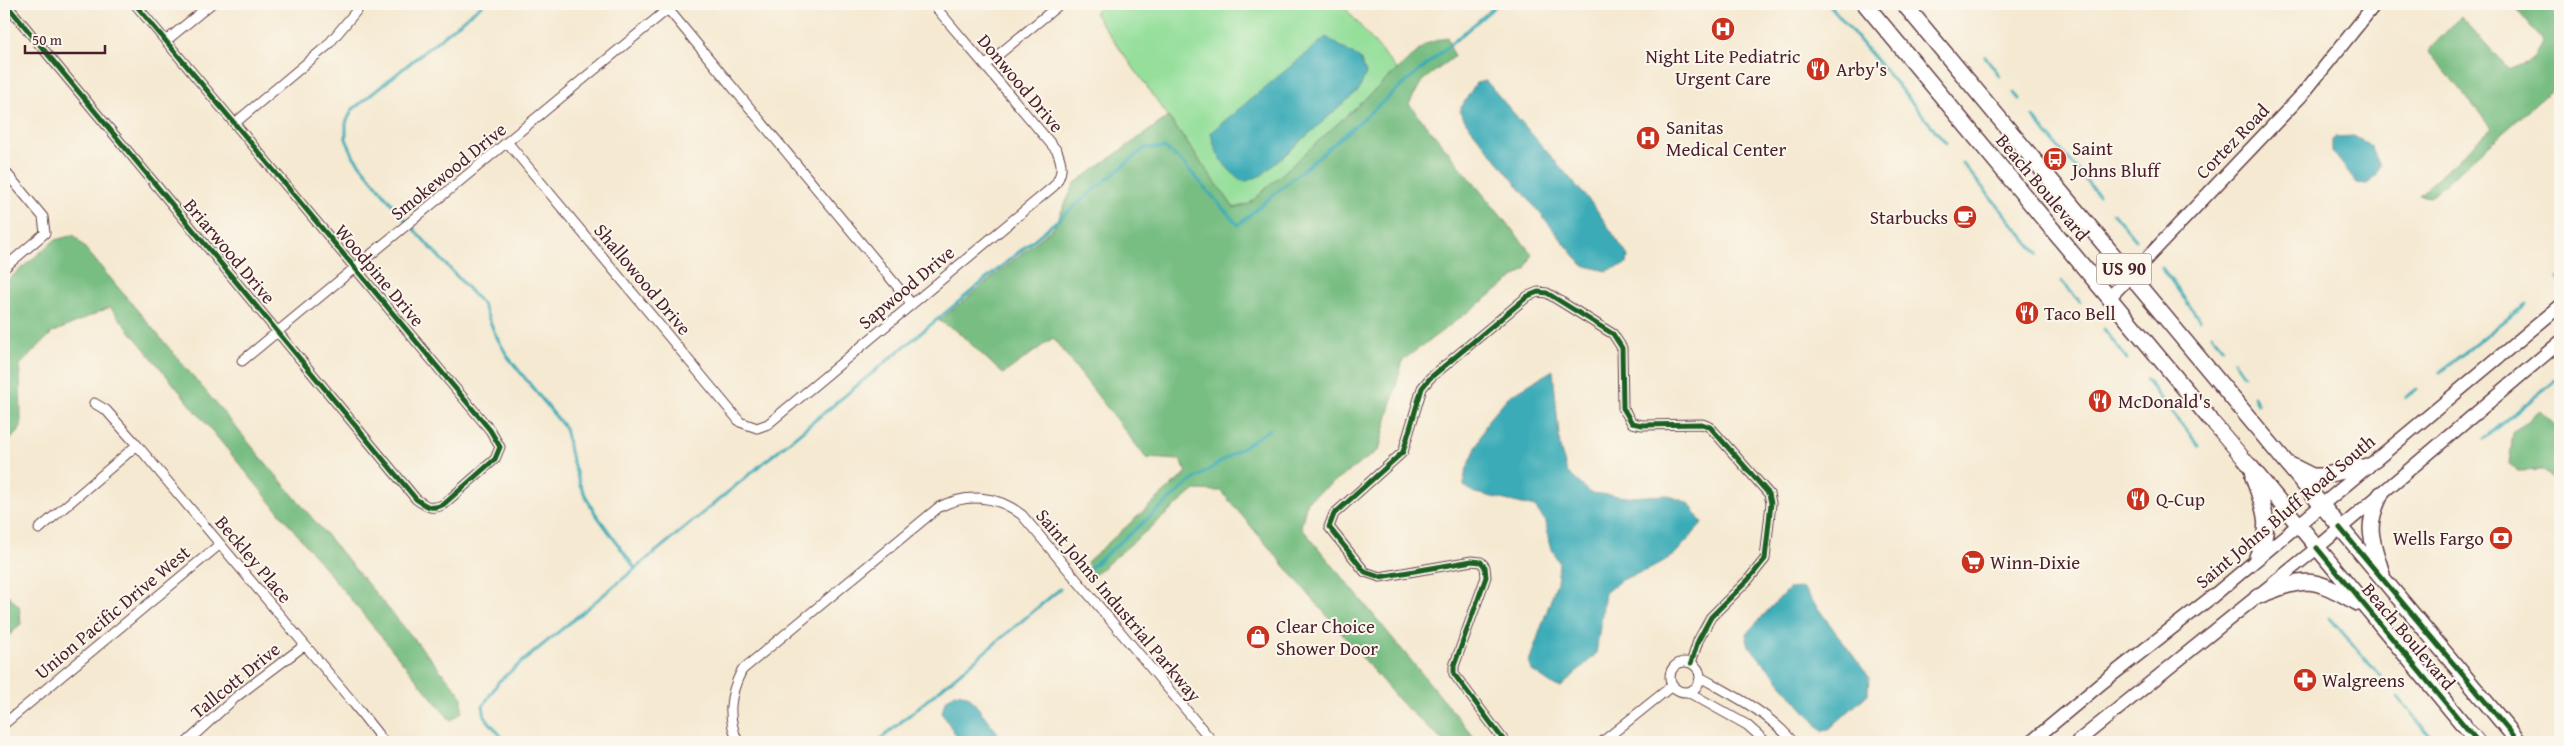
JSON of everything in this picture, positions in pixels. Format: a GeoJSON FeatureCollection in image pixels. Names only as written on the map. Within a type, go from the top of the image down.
{"type":"FeatureCollection","features":[{"type":"Feature","properties":{"kind":"highway","name":"Beach Boulevard"},"geometry":{"type":"LineString","coordinates":[[1865,4],[2210,419]]}},
{"type":"Feature","properties":{"kind":"highway","name":"US 90"},"geometry":{"type":"LineString","coordinates":[[1904,4],[2519,742]]}},
{"type":"Feature","properties":{"kind":"highway"},"geometry":{"type":"LineString","coordinates":[[2285,462],[2312,476],[2321,476],[2367,466]]}},
{"type":"Feature","properties":{"kind":"highway","name":"Beach Boulevard"},"geometry":{"type":"LineString","coordinates":[[2250,466],[2463,724]]}},
{"type":"Feature","properties":{"kind":"highway"},"geometry":{"type":"LineString","coordinates":[[2250,466],[2265,509],[2267,525],[2266,536],[2257,557]]}},
{"type":"Feature","properties":{"kind":"highway"},"geometry":{"type":"LineString","coordinates":[[2381,494],[2372,512],[2370,523],[2371,539],[2384,580]]}},
{"type":"Feature","properties":{"kind":"highway"},"geometry":{"type":"LineString","coordinates":[[2258,596],[2294,582],[2309,580],[2322,583],[2366,607]]}},
{"type":"Feature","properties":{"kind":"main road","name":"Cortez Road"},"geometry":{"type":"LineString","coordinates":[[2109,298],[2302,96],[2375,4]]}},
{"type":"Feature","properties":{"kind":"main road","name":"Saint Johns Bluff Road South"},"geometry":{"type":"LineString","coordinates":[[2031,742],[2103,682],[2213,596],[2320,504],[2560,306]]}},
{"type":"Feature","properties":{"kind":"main road"},"geometry":{"type":"LineString","coordinates":[[2077,742],[2317,548],[2560,342]]}},
{"type":"Feature","properties":{"kind":"main road","name":"Beach Boulevard"},"geometry":{"type":"LineString","coordinates":[[2210,419],[2250,466]]}},
{"type":"Feature","properties":{"kind":"main road","name":"Beach Boulevard"},"geometry":{"type":"LineString","coordinates":[[2463,724],[2478,742]]}},
{"type":"Feature","properties":{"kind":"street","name":"Briarwood Drive"},"geometry":{"type":"LineString","coordinates":[[6,4],[416,500],[428,508],[437,508]]}},
{"type":"Feature","properties":{"kind":"street","name":"Woodpine Drive"},"geometry":{"type":"LineString","coordinates":[[135,4],[167,40],[490,430],[500,447],[495,459],[437,508]]}},
{"type":"Feature","properties":{"kind":"street"},"geometry":{"type":"LineString","coordinates":[[167,40],[211,4]]}},
{"type":"Feature","properties":{"kind":"street"},"geometry":{"type":"LineString","coordinates":[[235,123],[328,46],[362,4]]}},
{"type":"Feature","properties":{"kind":"street","name":"Donwood Drive"},"geometry":{"type":"LineString","coordinates":[[933,4],[1057,151],[1062,162]]}},
{"type":"Feature","properties":{"kind":"street"},"geometry":{"type":"LineString","coordinates":[[986,65],[1060,4]]}},
{"type":"Feature","properties":{"kind":"street","name":"Smokewood Drive"},"geometry":{"type":"LineString","coordinates":[[242,361],[354,267],[508,143],[671,6]]}},
{"type":"Feature","properties":{"kind":"street"},"geometry":{"type":"LineString","coordinates":[[671,6],[911,303]]}},
{"type":"Feature","properties":{"kind":"street","name":"Shallowood Drive"},"geometry":{"type":"LineString","coordinates":[[508,143],[740,422],[757,428]]}},
{"type":"Feature","properties":{"kind":"street","name":"Sapwood Drive"},"geometry":{"type":"LineString","coordinates":[[757,428],[768,424],[911,303],[1054,186],[1060,178],[1062,162]]}},
{"type":"Feature","properties":{"kind":"street"},"geometry":{"type":"LineString","coordinates":[[4,170],[43,218],[45,232],[4,268]]}},
{"type":"Feature","properties":{"kind":"street"},"geometry":{"type":"LineString","coordinates":[[1505,742],[1454,674],[1454,666],[1486,577],[1485,567],[1480,562],[1472,561],[1380,577],[1370,576],[1330,527],[1334,514],[1403,452],[1422,388],[1430,378],[1528,296],[1538,292],[1547,292],[1613,334],[1620,342],[1622,348],[1623,408],[1632,423],[1642,425],[1702,424],[1710,426],[1769,494],[1771,503],[1765,559],[1748,580],[1711,617],[1698,641],[1691,663]]}},
{"type":"Feature","properties":{"kind":"street","name":"Beckley Place"},"geometry":{"type":"LineString","coordinates":[[94,403],[106,410],[137,445],[384,742]]}},
{"type":"Feature","properties":{"kind":"street"},"geometry":{"type":"LineString","coordinates":[[38,529],[137,445]]}},
{"type":"Feature","properties":{"kind":"street","name":"Saint Johns Industrial Parkway"},"geometry":{"type":"LineString","coordinates":[[738,742],[732,726],[730,709],[736,682],[742,670],[909,530],[951,501],[970,498],[993,499],[1015,510],[1035,529],[1213,742]]}},
{"type":"Feature","properties":{"kind":"street","name":"Union Pacific Drive West"},"geometry":{"type":"LineString","coordinates":[[4,724],[219,545]]}},
{"type":"Feature","properties":{"kind":"street","name":"Tallcott Drive"},"geometry":{"type":"LineString","coordinates":[[186,742],[236,697],[305,645]]}},
{"type":"Feature","properties":{"kind":"street"},"geometry":{"type":"LineString","coordinates":[[1688,692],[1696,687],[1700,677],[1698,668],[1691,663],[1681,662],[1673,667],[1670,676],[1673,685],[1679,691],[1688,692],[1747,726],[1766,742]]}},
{"type":"Feature","properties":{"kind":"street"},"geometry":{"type":"LineString","coordinates":[[1700,677],[1753,706],[1779,725],[1793,742]]}},
{"type":"Feature","properties":{"kind":"street"},"geometry":{"type":"LineString","coordinates":[[1602,742],[1673,685]]}},
{"type":"Feature","properties":{"kind":"green space"},"geometry":{"type":"Polygon","coordinates":[[[1105,4],[1342,4],[1397,70],[1249,204],[1234,208],[1094,13],[1105,4]]]}},
{"type":"Feature","properties":{"kind":"green space"},"geometry":{"type":"Polygon","coordinates":[[[2512,4],[2548,4],[2560,18],[2560,89],[2554,88],[2430,197],[2419,195],[2492,128],[2428,51],[2461,16],[2508,69],[2533,59],[2543,41],[2512,4]]]}},
{"type":"Feature","properties":{"kind":"green space"},"geometry":{"type":"Polygon","coordinates":[[[1447,37],[1454,57],[1422,81],[1409,104],[1532,254],[1526,269],[1403,360],[1379,450],[1307,501],[1301,527],[1478,742],[1444,742],[1401,703],[1221,491],[1195,490],[1093,576],[1087,562],[1187,472],[1180,460],[1146,458],[1053,338],[1003,374],[957,331],[939,321],[1054,227],[1075,183],[1168,117],[1234,208],[1249,204],[1426,44],[1447,37]]]}},
{"type":"Feature","properties":{"kind":"green space"},"geometry":{"type":"Polygon","coordinates":[[[74,235],[462,696],[462,712],[451,721],[110,307],[52,333],[20,365],[21,428],[4,447],[4,283],[55,240],[74,235]]]}},
{"type":"Feature","properties":{"kind":"green space"},"geometry":{"type":"Polygon","coordinates":[[[2540,411],[2560,430],[2560,490],[2544,470],[2518,471],[2509,465],[2513,433],[2540,411]]]}},
{"type":"Feature","properties":{"kind":"green space"},"geometry":{"type":"Polygon","coordinates":[[[4,591],[19,606],[21,624],[4,640],[4,591]]]}},
{"type":"Feature","properties":{"kind":"water"},"geometry":{"type":"Polygon","coordinates":[[[1326,37],[1360,59],[1366,73],[1359,90],[1262,175],[1244,182],[1231,172],[1222,161],[1215,148],[1211,132],[1326,37]]]}},
{"type":"Feature","properties":{"kind":"water"},"geometry":{"type":"Polygon","coordinates":[[[1486,81],[1594,206],[1628,256],[1627,264],[1606,271],[1582,265],[1469,126],[1459,111],[1476,83],[1486,81]]]}},
{"type":"Feature","properties":{"kind":"water"},"geometry":{"type":"Polygon","coordinates":[[[2354,136],[2371,146],[2380,165],[2376,177],[2367,184],[2357,183],[2332,151],[2332,140],[2336,137],[2354,136]]]}},
{"type":"Feature","properties":{"kind":"water"},"geometry":{"type":"Polygon","coordinates":[[[1553,370],[1560,447],[1567,472],[1591,493],[1628,497],[1667,495],[1689,503],[1702,524],[1674,555],[1652,568],[1621,580],[1605,593],[1596,654],[1561,687],[1554,686],[1531,670],[1529,662],[1557,582],[1559,563],[1549,543],[1546,522],[1535,507],[1475,493],[1464,486],[1465,473],[1488,420],[1508,397],[1553,370]]]}},
{"type":"Feature","properties":{"kind":"water"},"geometry":{"type":"Polygon","coordinates":[[[1803,588],[1869,677],[1868,694],[1828,730],[1821,730],[1749,646],[1746,634],[1788,589],[1803,588]]]}},
{"type":"Feature","properties":{"kind":"water"},"geometry":{"type":"Polygon","coordinates":[[[955,693],[968,695],[1005,742],[960,742],[942,713],[945,701],[955,693]]]}},
{"type":"Feature","properties":{"kind":"waterway"},"geometry":{"type":"LineString","coordinates":[[483,4],[352,110],[346,123],[346,139],[354,157],[400,214],[483,305],[496,336],[508,357],[565,428],[580,485],[593,510],[635,568]]}},
{"type":"Feature","properties":{"kind":"waterway"},"geometry":{"type":"LineString","coordinates":[[506,742],[485,717],[483,706],[499,681],[1145,148],[1165,148],[1182,162],[1238,225],[1498,4]]}},
{"type":"Feature","properties":{"kind":"waterway"},"geometry":{"type":"LineString","coordinates":[[1829,4],[1946,143]]}},
{"type":"Feature","properties":{"kind":"waterway"},"geometry":{"type":"LineString","coordinates":[[1985,56],[2000,76]]}},
{"type":"Feature","properties":{"kind":"waterway"},"geometry":{"type":"LineString","coordinates":[[2014,93],[2019,99]]}},
{"type":"Feature","properties":{"kind":"waterway"},"geometry":{"type":"LineString","coordinates":[[2033,117],[2098,195]]}},
{"type":"Feature","properties":{"kind":"waterway"},"geometry":{"type":"LineString","coordinates":[[1962,163],[2038,254]]}},
{"type":"Feature","properties":{"kind":"waterway"},"geometry":{"type":"LineString","coordinates":[[2113,213],[2136,240]]}},
{"type":"Feature","properties":{"kind":"waterway"},"geometry":{"type":"LineString","coordinates":[[2162,268],[2200,320]]}},
{"type":"Feature","properties":{"kind":"waterway"},"geometry":{"type":"LineString","coordinates":[[2557,279],[2560,276]]}},
{"type":"Feature","properties":{"kind":"waterway"},"geometry":{"type":"LineString","coordinates":[[2061,281],[2080,302]]}},
{"type":"Feature","properties":{"kind":"waterway"},"geometry":{"type":"LineString","coordinates":[[2440,372],[2526,304]]}},
{"type":"Feature","properties":{"kind":"waterway"},"geometry":{"type":"LineString","coordinates":[[2104,329],[2127,359]]}},
{"type":"Feature","properties":{"kind":"waterway"},"geometry":{"type":"LineString","coordinates":[[2212,335],[2222,347]]}},
{"type":"Feature","properties":{"kind":"waterway"},"geometry":{"type":"LineString","coordinates":[[2234,361],[2244,375]]}},
{"type":"Feature","properties":{"kind":"waterway"},"geometry":{"type":"LineString","coordinates":[[2484,439],[2560,376]]}},
{"type":"Feature","properties":{"kind":"waterway"},"geometry":{"type":"LineString","coordinates":[[2146,380],[2199,446]]}},
{"type":"Feature","properties":{"kind":"waterway"},"geometry":{"type":"LineString","coordinates":[[2406,397],[2417,389]]}},
{"type":"Feature","properties":{"kind":"waterway"},"geometry":{"type":"LineString","coordinates":[[2253,396],[2257,404]]}},
{"type":"Feature","properties":{"kind":"waterway"},"geometry":{"type":"LineString","coordinates":[[1089,569],[1189,483],[1270,429]]}},
{"type":"Feature","properties":{"kind":"waterway"},"geometry":{"type":"LineString","coordinates":[[877,742],[1060,589]]}},
{"type":"Feature","properties":{"kind":"waterway"},"geometry":{"type":"LineString","coordinates":[[2330,618],[2380,676]]}},
{"type":"Feature","properties":{"kind":"waterway"},"geometry":{"type":"LineString","coordinates":[[2398,697],[2435,742]]}},
{"type":"Feature","properties":{"kind":"cycle path"},"geometry":{"type":"LineString","coordinates":[[6,4],[416,499],[426,506],[436,507],[444,504],[495,459],[500,447],[490,430],[135,4]]}},
{"type":"Feature","properties":{"kind":"cycle path"},"geometry":{"type":"LineString","coordinates":[[1505,742],[1454,674],[1454,666],[1486,577],[1485,567],[1481,562],[1472,561],[1380,577],[1365,572],[1329,527],[1334,514],[1403,452],[1422,388],[1430,378],[1528,296],[1538,292],[1547,293],[1613,334],[1622,348],[1623,408],[1632,423],[1642,425],[1702,424],[1710,427],[1769,494],[1771,503],[1765,559],[1748,580],[1711,617],[1698,641],[1691,663]]}},
{"type":"Feature","properties":{"kind":"cycle path"},"geometry":{"type":"LineString","coordinates":[[2340,528],[2519,742]]}},
{"type":"Feature","properties":{"kind":"cycle path"},"geometry":{"type":"LineString","coordinates":[[2317,548],[2478,742]]}},
{"type":"Feature","properties":{"kind":"place","name":"Night Lite Pediatric Urgent Care"},"geometry":{"type":"Point","coordinates":[1723,29]}},
{"type":"Feature","properties":{"kind":"place","name":"Arby's"},"geometry":{"type":"Point","coordinates":[1818,69]}},
{"type":"Feature","properties":{"kind":"place","name":"Sanitas Medical Center"},"geometry":{"type":"Point","coordinates":[1648,138]}},
{"type":"Feature","properties":{"kind":"place","name":"Saint Johns Bluff"},"geometry":{"type":"Point","coordinates":[2055,159]}},
{"type":"Feature","properties":{"kind":"place","name":"Starbucks"},"geometry":{"type":"Point","coordinates":[1965,217]}},
{"type":"Feature","properties":{"kind":"place","name":"Taco Bell"},"geometry":{"type":"Point","coordinates":[2027,313]}},
{"type":"Feature","properties":{"kind":"place","name":"McDonald's"},"geometry":{"type":"Point","coordinates":[2100,401]}},
{"type":"Feature","properties":{"kind":"place","name":"Q-Cup"},"geometry":{"type":"Point","coordinates":[2138,499]}},
{"type":"Feature","properties":{"kind":"place","name":"Wells Fargo"},"geometry":{"type":"Point","coordinates":[2501,538]}},
{"type":"Feature","properties":{"kind":"place","name":"Winn-Dixie"},"geometry":{"type":"Point","coordinates":[1973,562]}},
{"type":"Feature","properties":{"kind":"place","name":"Clear Choice Shower Door"},"geometry":{"type":"Point","coordinates":[1258,637]}},
{"type":"Feature","properties":{"kind":"place","name":"Walgreens"},"geometry":{"type":"Point","coordinates":[2305,680]}}]}
